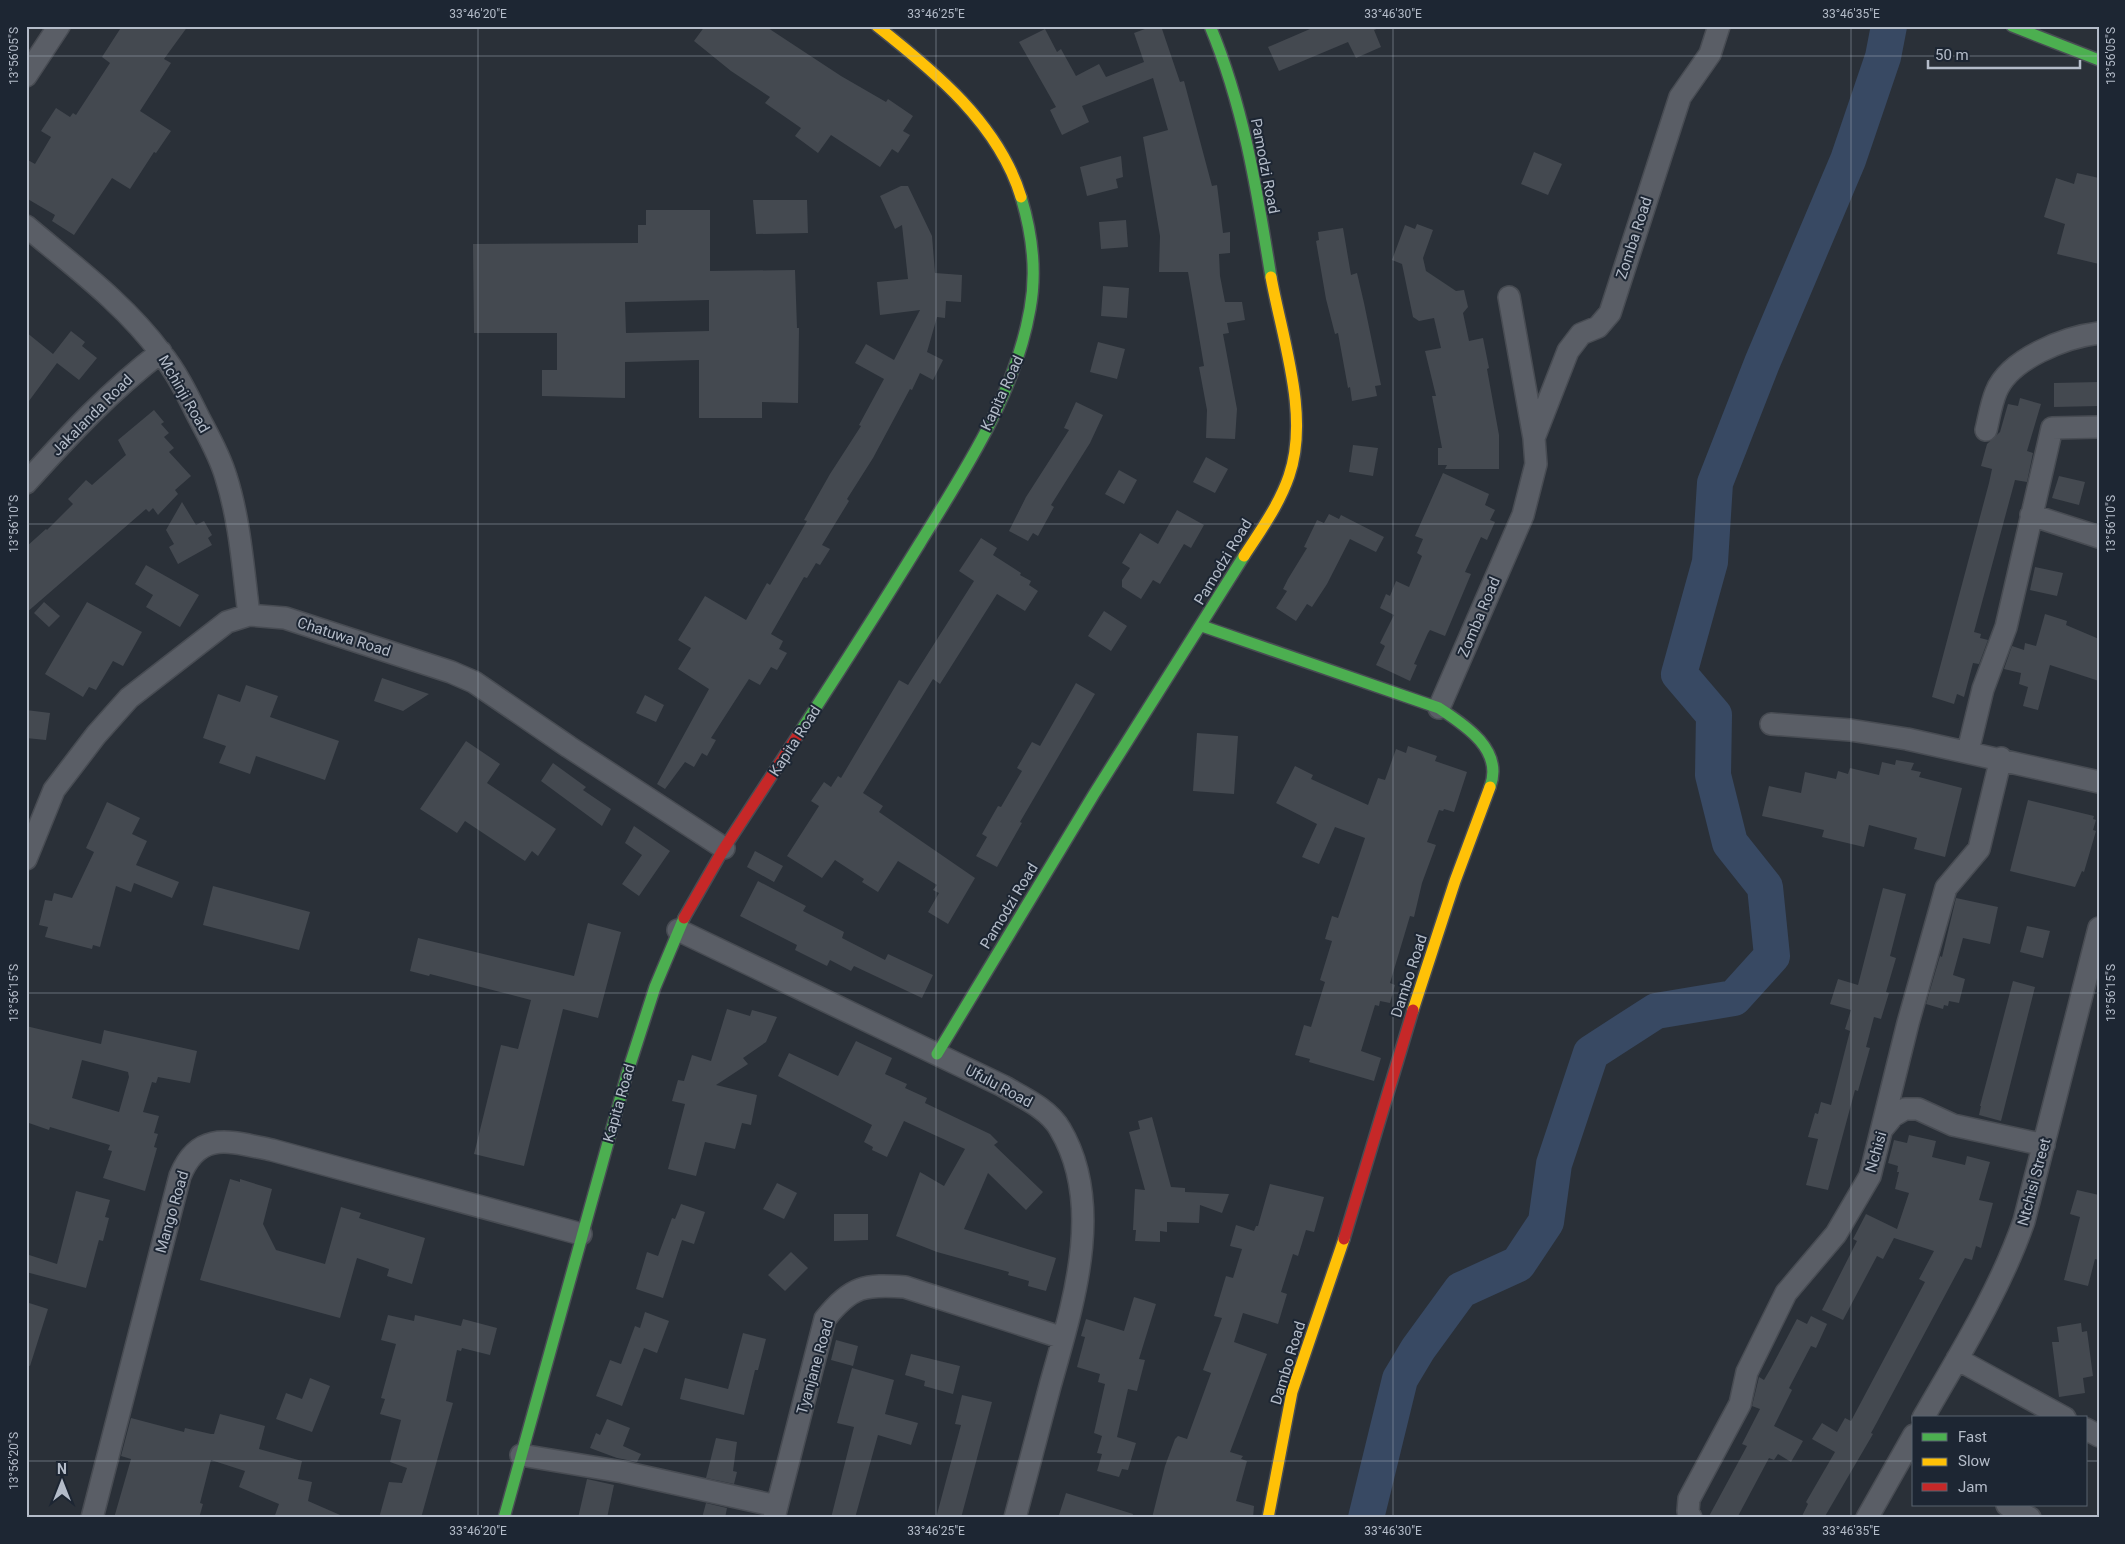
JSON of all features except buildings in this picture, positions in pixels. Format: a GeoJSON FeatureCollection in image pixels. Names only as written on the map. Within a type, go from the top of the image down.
{"type":"FeatureCollection","features":[{"type":"Feature","properties":{"kind":"street"},"geometry":{"type":"LineString","coordinates":[[26,76],[59,26]]}},
{"type":"Feature","properties":{"kind":"street","name":"Kapita Road"},"geometry":{"type":"LineString","coordinates":[[504,1518],[520,1455],[639,1035],[678,930],[694,896],[842,668],[957,483],[1009,384],[1021,352],[1031,314],[1033,276],[1028,221],[1018,187],[999,149],[978,118],[950,89],[920,59],[877,26]]}},
{"type":"Feature","properties":{"kind":"street","name":"Pamodzi Road"},"geometry":{"type":"LineString","coordinates":[[937,1054],[1117,757],[1202,626],[1283,492],[1292,462],[1296,428],[1291,384],[1247,145],[1236,97],[1220,47],[1210,26]]}},
{"type":"Feature","properties":{"kind":"street","name":"Zomba Road"},"geometry":{"type":"LineString","coordinates":[[1534,438],[1568,351],[1581,334],[1598,327],[1610,313],[1680,97],[1710,54],[1719,26]]}},
{"type":"Feature","properties":{"kind":"street"},"geometry":{"type":"LineString","coordinates":[[2012,26],[2099,60]]}},
{"type":"Feature","properties":{"kind":"street","name":"Mchinji Road"},"geometry":{"type":"LineString","coordinates":[[26,226],[90,280],[138,326],[161,352],[180,380],[226,475],[236,515],[249,614]]}},
{"type":"Feature","properties":{"kind":"street","name":"Zomba Road"},"geometry":{"type":"LineString","coordinates":[[1439,708],[1523,515],[1536,464],[1534,438],[1508,297]]}},
{"type":"Feature","properties":{"kind":"street"},"geometry":{"type":"LineString","coordinates":[[1986,430],[1996,392],[2009,371],[2052,346],[2099,333]]}},
{"type":"Feature","properties":{"kind":"street","name":"Jakalanda Road"},"geometry":{"type":"LineString","coordinates":[[26,482],[86,416],[128,377],[161,352]]}},
{"type":"Feature","properties":{"kind":"street"},"geometry":{"type":"LineString","coordinates":[[1968,752],[1983,689],[2006,627],[2052,428],[2099,427]]}},
{"type":"Feature","properties":{"kind":"street"},"geometry":{"type":"LineString","coordinates":[[2031,515],[2099,537]]}},
{"type":"Feature","properties":{"kind":"street","name":"Chatuwa Road"},"geometry":{"type":"LineString","coordinates":[[26,859],[54,790],[80,754],[129,698],[227,622],[249,614],[285,618],[451,672],[474,682],[569,747],[724,848]]}},
{"type":"Feature","properties":{"kind":"street","name":"Dambo Road"},"geometry":{"type":"LineString","coordinates":[[1202,626],[1439,708],[1464,723],[1478,736],[1494,766],[1492,782],[1455,881],[1384,1101],[1360,1190],[1292,1392],[1268,1518]]}},
{"type":"Feature","properties":{"kind":"street"},"geometry":{"type":"LineString","coordinates":[[1772,724],[1850,730],[2001,758],[2099,782]]}},
{"type":"Feature","properties":{"kind":"street","name":"Nchisi"},"geometry":{"type":"LineString","coordinates":[[1691,1518],[1688,1511],[1689,1499],[1740,1404],[1747,1372],[1777,1310],[1786,1293],[1836,1234],[1870,1176],[1908,1023],[1946,888],[1979,849],[2001,758]]}},
{"type":"Feature","properties":{"kind":"street","name":"Ntchisi Street"},"geometry":{"type":"LineString","coordinates":[[1924,1416],[1957,1359],[2014,1250],[2024,1221],[2099,928]]}},
{"type":"Feature","properties":{"kind":"street","name":"Ufulu Road"},"geometry":{"type":"LineString","coordinates":[[678,930],[1003,1086],[1035,1105],[1059,1127],[1073,1154],[1080,1184],[1082,1240],[1078,1271],[1063,1338],[1015,1518]]}},
{"type":"Feature","properties":{"kind":"street"},"geometry":{"type":"LineString","coordinates":[[1883,1128],[1893,1116],[1904,1109],[1918,1109],[1953,1125],[2044,1145]]}},
{"type":"Feature","properties":{"kind":"street","name":"Mango Road"},"geometry":{"type":"LineString","coordinates":[[92,1518],[180,1176],[194,1152],[204,1145],[217,1142],[232,1142],[272,1150],[582,1234]]}},
{"type":"Feature","properties":{"kind":"street","name":"Tyanjane Road"},"geometry":{"type":"LineString","coordinates":[[775,1512],[825,1320],[840,1300],[861,1288],[884,1285],[905,1287],[1063,1338]]}},
{"type":"Feature","properties":{"kind":"street"},"geometry":{"type":"LineString","coordinates":[[1957,1359],[2061,1416]]}},
{"type":"Feature","properties":{"kind":"street"},"geometry":{"type":"LineString","coordinates":[[1867,1518],[1911,1446]]}},
{"type":"Feature","properties":{"kind":"street"},"geometry":{"type":"LineString","coordinates":[[520,1455],[623,1472],[775,1512]]}},
{"type":"Feature","properties":{"kind":"street"},"geometry":{"type":"LineString","coordinates":[[2009,1506],[2030,1518]]}},
{"type":"Feature","properties":{"kind":"waterway"},"geometry":{"type":"LineString","coordinates":[[1366,1518],[1400,1379],[1418,1349],[1461,1290],[1518,1264],[1546,1222],[1554,1164],[1591,1053],[1656,1011],[1734,998],[1772,956],[1765,887],[1730,843],[1713,775],[1714,715],[1679,674],[1710,562],[1715,483],[1762,363],[1848,160],[1883,57],[1889,26]]}},
{"type":"Feature","properties":{"kind":"traffic: fast"},"geometry":{"type":"LineString","coordinates":[[1210,26],[1241,118],[1255,181],[1271,277]]}},
{"type":"Feature","properties":{"kind":"traffic: fast"},"geometry":{"type":"LineString","coordinates":[[2012,26],[2099,60]]}},
{"type":"Feature","properties":{"kind":"traffic: fast"},"geometry":{"type":"LineString","coordinates":[[798,735],[875,616],[971,460],[1013,372],[1023,341],[1030,309],[1033,281],[1031,238],[1021,197]]}},
{"type":"Feature","properties":{"kind":"traffic: fast"},"geometry":{"type":"LineString","coordinates":[[937,1054],[1094,794],[1244,556]]}},
{"type":"Feature","properties":{"kind":"traffic: fast"},"geometry":{"type":"LineString","coordinates":[[1202,626],[1439,708],[1460,722],[1480,740],[1487,750],[1492,761],[1493,774],[1490,787]]}},
{"type":"Feature","properties":{"kind":"traffic: fast"},"geometry":{"type":"LineString","coordinates":[[504,1518],[627,1074],[655,987],[684,918]]}},
{"type":"Feature","properties":{"kind":"traffic: slow"},"geometry":{"type":"LineString","coordinates":[[877,26],[942,81],[981,123],[1011,171],[1021,197]]}},
{"type":"Feature","properties":{"kind":"traffic: slow"},"geometry":{"type":"LineString","coordinates":[[1244,556],[1280,497],[1289,476],[1295,453],[1297,428],[1292,377],[1271,277]]}},
{"type":"Feature","properties":{"kind":"traffic: slow"},"geometry":{"type":"LineString","coordinates":[[1413,1010],[1455,881],[1490,787]]}},
{"type":"Feature","properties":{"kind":"traffic: slow"},"geometry":{"type":"LineString","coordinates":[[1268,1518],[1292,1392],[1344,1239]]}},
{"type":"Feature","properties":{"kind":"traffic: jam"},"geometry":{"type":"LineString","coordinates":[[684,918],[723,850],[798,735]]}},
{"type":"Feature","properties":{"kind":"traffic: jam"},"geometry":{"type":"LineString","coordinates":[[1344,1239],[1413,1010]]}}]}
